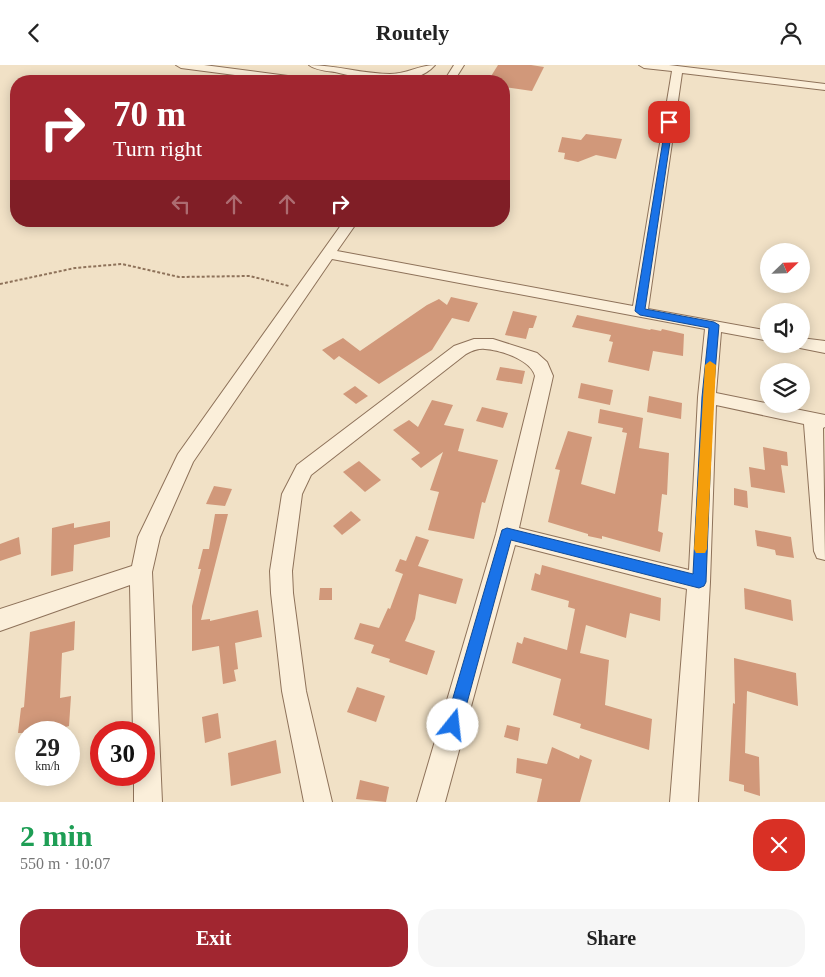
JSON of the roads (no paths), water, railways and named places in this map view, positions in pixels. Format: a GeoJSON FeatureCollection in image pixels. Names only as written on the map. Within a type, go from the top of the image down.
{"type":"FeatureCollection","features":[{"type":"Feature","properties":{"kind":"street"},"geometry":{"type":"LineString","coordinates":[[180,65],[257,75]]}},
{"type":"Feature","properties":{"kind":"street"},"geometry":{"type":"LineString","coordinates":[[314,65],[352,75]]}},
{"type":"Feature","properties":{"kind":"street"},"geometry":{"type":"LineString","coordinates":[[410,75],[425,70],[430,65]]}},
{"type":"Feature","properties":{"kind":"street"},"geometry":{"type":"LineString","coordinates":[[644,65],[772,76],[825,87]]}},
{"type":"Feature","properties":{"kind":"street"},"geometry":{"type":"LineString","coordinates":[[640,311],[677,69]]}},
{"type":"Feature","properties":{"kind":"street"},"geometry":{"type":"LineString","coordinates":[[148,802],[141,571],[149,537],[163,502],[185,459],[346,227]]}},
{"type":"Feature","properties":{"kind":"street"},"geometry":{"type":"LineString","coordinates":[[327,254],[760,334]]}},
{"type":"Feature","properties":{"kind":"street"},"geometry":{"type":"LineString","coordinates":[[684,802],[714,325]]}},
{"type":"Feature","properties":{"kind":"street"},"geometry":{"type":"LineString","coordinates":[[318,802],[294,691],[282,593],[281,571],[292,494],[304,470],[460,350],[474,344],[487,343],[531,357],[541,366],[544,376],[507,534],[432,802]]}},
{"type":"Feature","properties":{"kind":"street"},"geometry":{"type":"LineString","coordinates":[[810,344],[825,347]]}},
{"type":"Feature","properties":{"kind":"street"},"geometry":{"type":"LineString","coordinates":[[708,397],[819,420],[825,551]]}},
{"type":"Feature","properties":{"kind":"street"},"geometry":{"type":"LineString","coordinates":[[507,534],[699,582]]}},
{"type":"Feature","properties":{"kind":"street"},"geometry":{"type":"LineString","coordinates":[[0,620],[141,571]]}}]}
